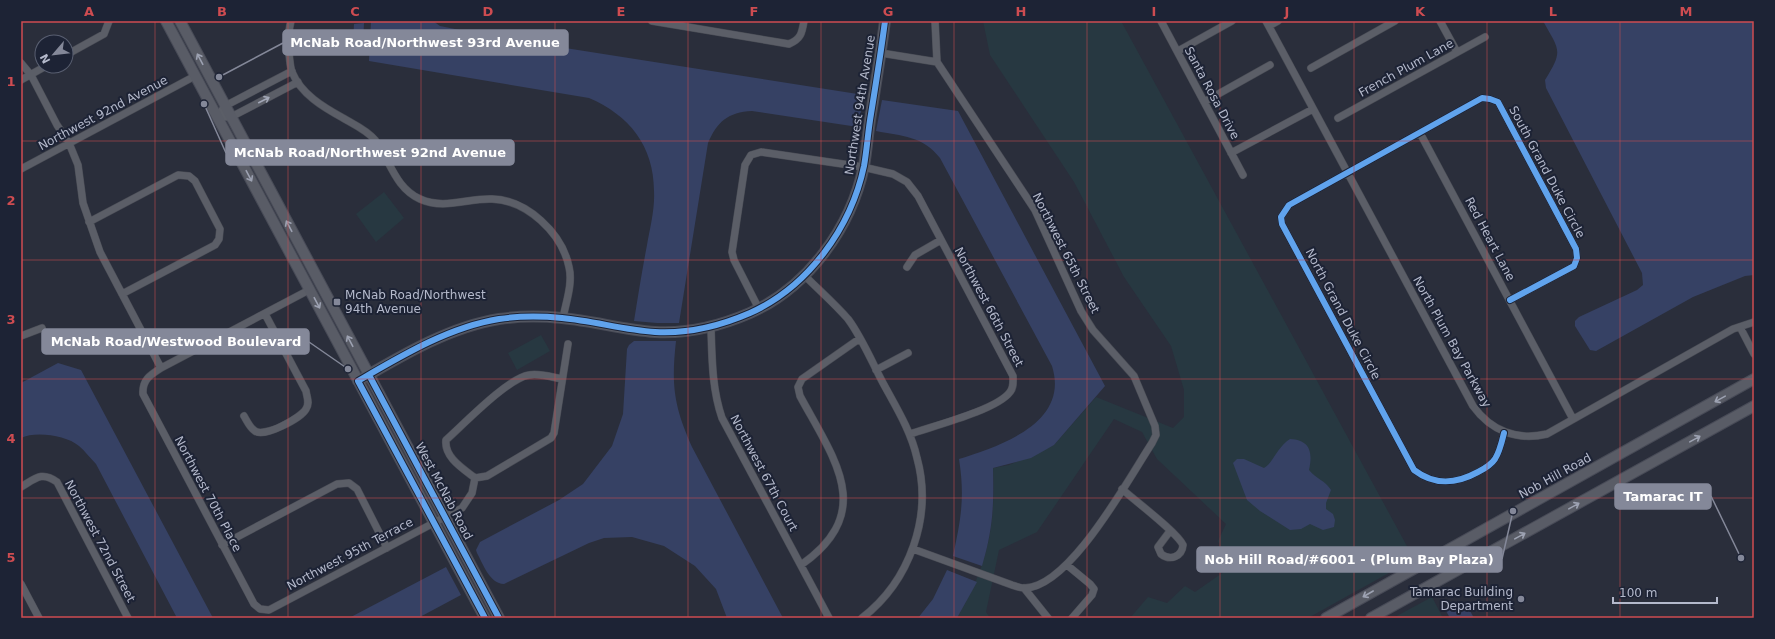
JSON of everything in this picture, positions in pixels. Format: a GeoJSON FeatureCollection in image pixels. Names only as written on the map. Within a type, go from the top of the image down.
{"type":"FeatureCollection","features":[{"type":"Feature","properties":{"kind":"main road","name":"West McNab Road"},"geometry":{"type":"LineString","coordinates":[[166,21],[485,618]]}},
{"type":"Feature","properties":{"kind":"main road","name":"West McNab Road"},"geometry":{"type":"LineString","coordinates":[[180,21],[446,516],[499,618]]}},
{"type":"Feature","properties":{"kind":"main road","name":"Northwest 94th Avenue"},"geometry":{"type":"LineString","coordinates":[[358,381],[434,340],[468,326],[498,319],[527,316],[563,318],[655,332],[682,332],[711,328],[759,309],[783,294],[804,276],[821,257],[835,237],[855,195],[864,167],[885,21]]}},
{"type":"Feature","properties":{"kind":"main road","name":"Nob Hill Road"},"geometry":{"type":"LineString","coordinates":[[1326,618],[1754,379]]}},
{"type":"Feature","properties":{"kind":"main road"},"geometry":{"type":"LineString","coordinates":[[1371,618],[1754,406]]}},
{"type":"Feature","properties":{"kind":"street"},"geometry":{"type":"LineString","coordinates":[[291,21],[288,44],[292,71],[304,91],[318,103],[363,130],[375,139],[397,179],[408,191],[420,199],[433,203],[446,204],[493,199],[511,203],[527,210],[543,223],[556,238],[565,253],[570,268],[570,284],[563,318]]}},
{"type":"Feature","properties":{"kind":"street"},"geometry":{"type":"LineString","coordinates":[[653,21],[789,44],[801,35],[804,21]]}},
{"type":"Feature","properties":{"kind":"street"},"geometry":{"type":"LineString","coordinates":[[881,53],[937,62],[935,21]]}},
{"type":"Feature","properties":{"kind":"street","name":"Santa Rosa Drive"},"geometry":{"type":"LineString","coordinates":[[1161,21],[1243,175]]}},
{"type":"Feature","properties":{"kind":"street"},"geometry":{"type":"LineString","coordinates":[[1178,51],[1232,21]]}},
{"type":"Feature","properties":{"kind":"street"},"geometry":{"type":"LineString","coordinates":[[1267,24],[1278,21]]}},
{"type":"Feature","properties":{"kind":"street"},"geometry":{"type":"LineString","coordinates":[[1311,68],[1395,21]]}},
{"type":"Feature","properties":{"kind":"street"},"geometry":{"type":"LineString","coordinates":[[1440,21],[1457,52]]}},
{"type":"Feature","properties":{"kind":"street"},"geometry":{"type":"LineString","coordinates":[[74,51],[104,34],[109,24]]}},
{"type":"Feature","properties":{"kind":"street","name":"North Plum Bay Parkway"},"geometry":{"type":"LineString","coordinates":[[1267,24],[1473,406],[1483,420],[1504,433],[1526,436],[1547,434],[1740,327],[1754,322]]}},
{"type":"Feature","properties":{"kind":"street","name":"French Plum Lane"},"geometry":{"type":"LineString","coordinates":[[1338,118],[1485,37]]}},
{"type":"Feature","properties":{"kind":"street","name":"Northwest 65th Street"},"geometry":{"type":"LineString","coordinates":[[937,62],[1035,210],[1081,311],[1106,345],[1125,364],[1141,389],[1155,426],[1156,434],[1152,443],[1122,489]]}},
{"type":"Feature","properties":{"kind":"street"},"geometry":{"type":"LineString","coordinates":[[21,63],[31,74],[57,125],[69,143],[78,165],[83,202],[100,252],[161,368],[309,290]]}},
{"type":"Feature","properties":{"kind":"street"},"geometry":{"type":"LineString","coordinates":[[1204,102],[1270,66]]}},
{"type":"Feature","properties":{"kind":"street"},"geometry":{"type":"LineString","coordinates":[[218,117],[225,106],[292,71]]}},
{"type":"Feature","properties":{"kind":"street"},"geometry":{"type":"LineString","coordinates":[[21,80],[34,72]]}},
{"type":"Feature","properties":{"kind":"street","name":"Northwest 92nd Avenue"},"geometry":{"type":"LineString","coordinates":[[21,169],[195,76]]}},
{"type":"Feature","properties":{"kind":"street"},"geometry":{"type":"LineString","coordinates":[[218,117],[231,117],[298,82]]}},
{"type":"Feature","properties":{"kind":"street","name":"South Grand Duke Circle"},"geometry":{"type":"LineString","coordinates":[[1420,133],[1482,98],[1490,98],[1498,102],[1576,249],[1578,258],[1574,266],[1510,300]]}},
{"type":"Feature","properties":{"kind":"street"},"geometry":{"type":"LineString","coordinates":[[1231,154],[1313,109]]}},
{"type":"Feature","properties":{"kind":"street","name":"North Grand Duke Circle"},"geometry":{"type":"LineString","coordinates":[[1420,133],[1289,205],[1281,217],[1282,224],[1410,464],[1421,474],[1435,480],[1446,482],[1465,479],[1490,464],[1499,450],[1504,433]]}},
{"type":"Feature","properties":{"kind":"street","name":"Red Heart Lane"},"geometry":{"type":"LineString","coordinates":[[1420,133],[1574,419]]}},
{"type":"Feature","properties":{"kind":"street","name":"Northwest 66th Street"},"geometry":{"type":"LineString","coordinates":[[759,309],[734,260],[732,252],[745,165],[751,155],[760,152],[864,167],[893,174],[907,182],[918,196],[1013,376],[1013,386],[1010,392],[1001,400],[989,406],[910,434]]}},
{"type":"Feature","properties":{"kind":"street"},"geometry":{"type":"LineString","coordinates":[[89,222],[178,175],[189,176],[195,181],[220,228],[219,239],[215,244],[122,294]]}},
{"type":"Feature","properties":{"kind":"street","name":"Northwest 66th Street"},"geometry":{"type":"LineString","coordinates":[[907,267],[915,255],[941,240]]}},
{"type":"Feature","properties":{"kind":"street"},"geometry":{"type":"LineString","coordinates":[[804,276],[839,309],[849,321],[910,434],[918,458],[922,484],[922,507],[913,549],[902,572],[888,593],[874,609],[862,618]]}},
{"type":"Feature","properties":{"kind":"street"},"geometry":{"type":"LineString","coordinates":[[244,416],[255,431],[261,434],[268,433],[298,417],[306,410],[308,403],[306,391],[265,314]]}},
{"type":"Feature","properties":{"kind":"street"},"geometry":{"type":"LineString","coordinates":[[1740,327],[1754,354]]}},
{"type":"Feature","properties":{"kind":"street"},"geometry":{"type":"LineString","coordinates":[[21,336],[42,328]]}},
{"type":"Feature","properties":{"kind":"street","name":"Northwest 67th Court"},"geometry":{"type":"LineString","coordinates":[[711,328],[713,384],[722,418],[829,618]]}},
{"type":"Feature","properties":{"kind":"street"},"geometry":{"type":"LineString","coordinates":[[801,566],[816,555],[835,532],[841,516],[844,498],[841,477],[800,396],[798,387],[802,379],[859,339]]}},
{"type":"Feature","properties":{"kind":"street"},"geometry":{"type":"LineString","coordinates":[[562,379],[540,374],[519,378],[511,382],[446,440],[445,447],[448,454],[475,478],[487,476],[551,438],[554,433],[568,344]]}},
{"type":"Feature","properties":{"kind":"street"},"geometry":{"type":"LineString","coordinates":[[876,370],[908,353]]}},
{"type":"Feature","properties":{"kind":"street","name":"Northwest 70th Place"},"geometry":{"type":"LineString","coordinates":[[161,368],[146,378],[143,386],[143,394],[254,604],[260,609]]}},
{"type":"Feature","properties":{"kind":"street","name":"Northwest 72nd Street"},"geometry":{"type":"LineString","coordinates":[[21,487],[39,477],[49,476],[57,482],[128,618]]}},
{"type":"Feature","properties":{"kind":"street","name":"Northwest 95th Terrace"},"geometry":{"type":"LineString","coordinates":[[260,609],[269,610],[462,508],[472,493],[475,478]]}},
{"type":"Feature","properties":{"kind":"street"},"geometry":{"type":"LineString","coordinates":[[222,545],[337,484],[350,483],[357,489],[387,548]]}},
{"type":"Feature","properties":{"kind":"street"},"geometry":{"type":"LineString","coordinates":[[913,549],[1024,588],[1047,580],[1067,565],[1097,528],[1122,489],[1170,531]]}},
{"type":"Feature","properties":{"kind":"street"},"geometry":{"type":"LineString","coordinates":[[1067,565],[1094,589],[1092,595],[1072,618]]}},
{"type":"Feature","properties":{"kind":"street"},"geometry":{"type":"LineString","coordinates":[[21,584],[39,618]]}},
{"type":"Feature","properties":{"kind":"street"},"geometry":{"type":"LineString","coordinates":[[1024,588],[1048,618]]}},
{"type":"Feature","properties":{"kind":"shaded area"},"geometry":{"type":"Polygon","coordinates":[[[983,21],[1121,21],[1414,559],[1308,618],[1130,618],[1148,597],[1167,603],[1185,586],[1195,592],[1228,569],[1218,541],[1226,524],[1157,459],[1142,432],[1114,419],[1037,532],[999,550],[986,612],[990,618],[957,618],[976,581],[987,546],[993,509],[993,468],[1009,465],[1054,445],[1096,397],[1173,428],[1184,417],[1184,390],[1171,346],[1124,277],[1074,182],[990,55],[983,21]]]}},
{"type":"Feature","properties":{"kind":"shaded area"},"geometry":{"type":"Polygon","coordinates":[[[384,192],[404,218],[376,242],[356,214],[384,192]]]}},
{"type":"Feature","properties":{"kind":"shaded area"},"geometry":{"type":"Polygon","coordinates":[[[541,335],[550,351],[517,370],[508,353],[541,335]]]}},
{"type":"Feature","properties":{"kind":"shaded area"},"geometry":{"type":"Polygon","coordinates":[[[1432,597],[1443,618],[1393,618],[1432,597]]]}},
{"type":"Feature","properties":{"kind":"water"},"geometry":{"type":"Polygon","coordinates":[[[371,21],[433,21],[440,26],[495,37],[864,95],[858,127],[752,111],[736,113],[724,120],[715,129],[708,143],[679,323],[634,321],[654,205],[654,191],[653,175],[644,146],[627,123],[616,113],[589,98],[369,61],[371,21]]]}},
{"type":"Feature","properties":{"kind":"water"},"geometry":{"type":"Polygon","coordinates":[[[1543,21],[1754,21],[1754,275],[1745,276],[1693,297],[1596,351],[1590,350],[1575,326],[1575,321],[1579,317],[1637,290],[1643,285],[1642,273],[1546,88],[1545,80],[1555,62],[1557,50],[1553,38],[1543,21]]]}},
{"type":"Feature","properties":{"kind":"water"},"geometry":{"type":"Polygon","coordinates":[[[364,23],[363,42],[353,42],[354,24],[364,23]]]}},
{"type":"Feature","properties":{"kind":"water"},"geometry":{"type":"Polygon","coordinates":[[[882,100],[958,111],[1105,386],[1054,445],[1031,458],[993,468],[991,529],[982,566],[953,556],[962,497],[959,459],[976,454],[1011,439],[1028,429],[1041,417],[1051,403],[1055,386],[1052,366],[940,158],[926,145],[919,141],[903,136],[876,131],[882,100]]]}},
{"type":"Feature","properties":{"kind":"water"},"geometry":{"type":"Polygon","coordinates":[[[634,341],[676,341],[674,371],[675,396],[686,433],[783,618],[727,618],[716,589],[695,566],[664,546],[632,537],[604,538],[589,543],[504,584],[495,581],[484,568],[476,550],[480,542],[559,500],[583,484],[612,446],[623,414],[627,349],[634,341]]]}},
{"type":"Feature","properties":{"kind":"water"},"geometry":{"type":"Polygon","coordinates":[[[58,363],[81,370],[213,618],[177,618],[96,464],[81,448],[66,439],[50,435],[34,435],[21,438],[21,383],[58,363]]]}},
{"type":"Feature","properties":{"kind":"water"},"geometry":{"type":"Polygon","coordinates":[[[1290,439],[1297,440],[1306,445],[1311,458],[1309,470],[1331,490],[1326,503],[1326,509],[1333,514],[1335,520],[1334,527],[1323,530],[1310,524],[1301,529],[1290,530],[1260,511],[1247,500],[1233,463],[1237,459],[1244,459],[1264,468],[1282,446],[1290,439]]]}},
{"type":"Feature","properties":{"kind":"water"},"geometry":{"type":"Polygon","coordinates":[[[446,567],[461,595],[418,618],[349,618],[446,567]]]}},
{"type":"Feature","properties":{"kind":"water"},"geometry":{"type":"Polygon","coordinates":[[[947,570],[977,582],[957,618],[918,618],[933,599],[947,570]]]}},
{"type":"Feature","properties":{"kind":"water"},"geometry":{"type":"Polygon","coordinates":[[[1465,602],[1474,618],[1450,618],[1446,611],[1465,602]]]}},
{"type":"Feature","properties":{"kind":"cycle path"},"geometry":{"type":"LineString","coordinates":[[485,618],[358,381],[408,353],[444,336],[480,323],[499,319],[554,317],[643,331],[680,332],[727,322],[750,313],[771,302],[790,288],[824,253],[838,233],[858,189],[864,166],[885,21]]}},
{"type":"Feature","properties":{"kind":"cycle path"},"geometry":{"type":"LineString","coordinates":[[1504,433],[1497,456],[1485,468],[1470,476],[1446,482],[1430,479],[1414,470],[1282,224],[1281,217],[1289,205],[1482,98],[1490,99],[1498,102],[1576,249],[1577,258],[1574,266],[1510,300]]}},
{"type":"Feature","properties":{"kind":"cycle path"},"geometry":{"type":"LineString","coordinates":[[369,375],[499,618]]}},
{"type":"Feature","properties":{"kind":"place","name":"McNab Road/Northwest 93rd Avenue"},"geometry":{"type":"Point","coordinates":[219,77]}},
{"type":"Feature","properties":{"kind":"place","name":"McNab Road/Northwest 92nd Avenue"},"geometry":{"type":"Point","coordinates":[204,104]}},
{"type":"Feature","properties":{"kind":"place","name":"McNab Road/Northwest 94th Avenue"},"geometry":{"type":"Point","coordinates":[337,302]}},
{"type":"Feature","properties":{"kind":"place","name":"McNab Road/Westwood Boulevard"},"geometry":{"type":"Point","coordinates":[348,369]}},
{"type":"Feature","properties":{"kind":"place","name":"Nob Hill Road/#6001 - (Plum Bay Plaza)"},"geometry":{"type":"Point","coordinates":[1513,511]}},
{"type":"Feature","properties":{"kind":"place","name":"Tamarac IT"},"geometry":{"type":"Point","coordinates":[1741,558]}},
{"type":"Feature","properties":{"kind":"place","name":"Tamarac Building Department"},"geometry":{"type":"Point","coordinates":[1521,599]}}]}
